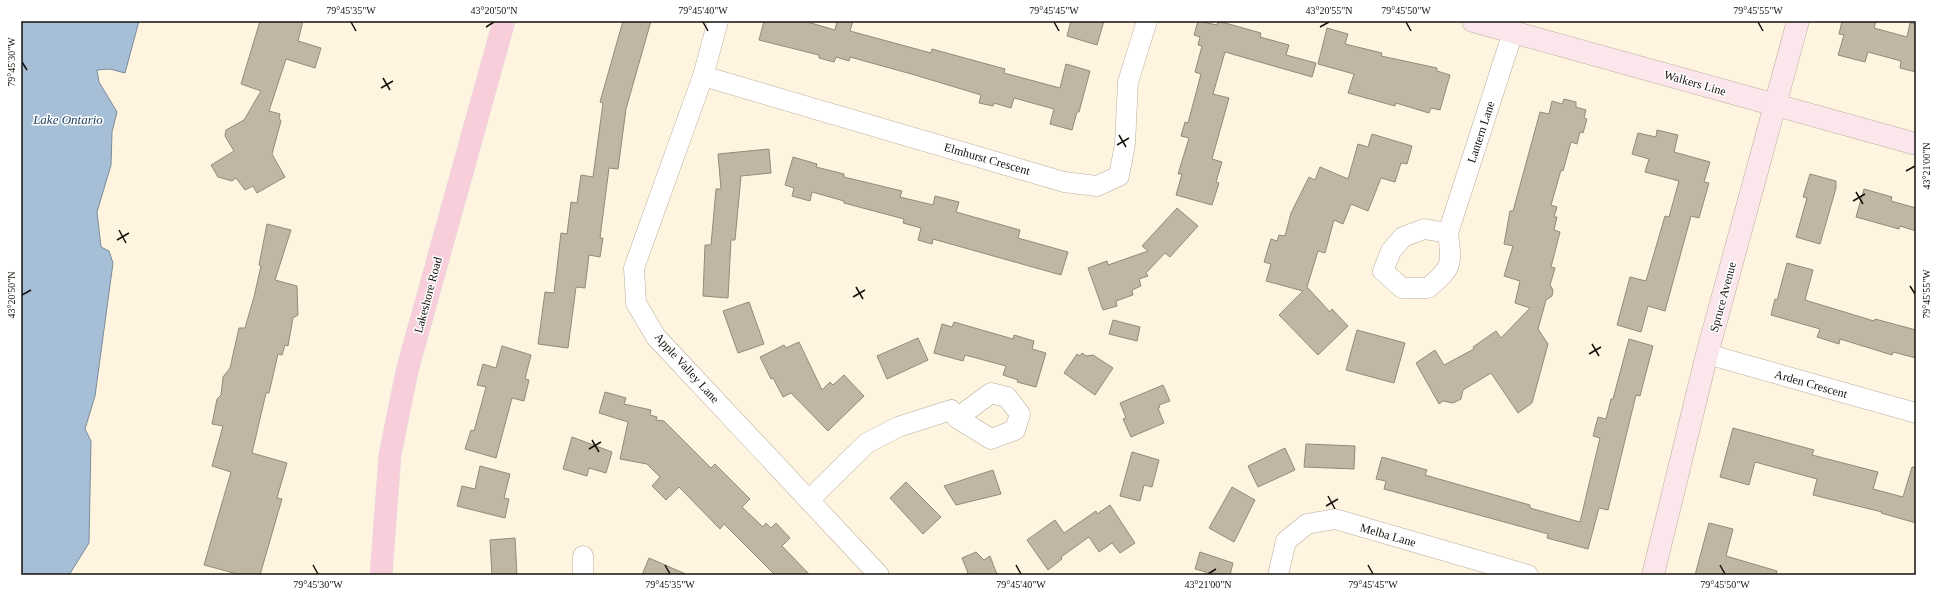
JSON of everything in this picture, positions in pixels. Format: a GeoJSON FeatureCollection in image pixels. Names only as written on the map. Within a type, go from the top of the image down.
{"type":"FeatureCollection","features":[{"type":"Feature","properties":{"kind":"main road","name":"Lakeshore Road"},"geometry":{"type":"LineString","coordinates":[[381,575],[390,455],[407,371],[504,21]]}},
{"type":"Feature","properties":{"kind":"street","name":"Apple Valley Lane"},"geometry":{"type":"LineString","coordinates":[[718,21],[703,76],[634,268],[636,303],[656,337],[879,575]]}},
{"type":"Feature","properties":{"kind":"street","name":"Elmhurst Crescent"},"geometry":{"type":"LineString","coordinates":[[703,76],[1064,182],[1097,186],[1119,176],[1125,144],[1128,82],[1147,21]]}},
{"type":"Feature","properties":{"kind":"street","name":"Walkers Line"},"geometry":{"type":"LineString","coordinates":[[1473,21],[1916,144]]}},
{"type":"Feature","properties":{"kind":"street","name":"Spruce Avenue"},"geometry":{"type":"LineString","coordinates":[[1653,575],[1707,354],[1798,21]]}},
{"type":"Feature","properties":{"kind":"street","name":"Lantern Lane"},"geometry":{"type":"LineString","coordinates":[[1448,233],[1513,32]]}},
{"type":"Feature","properties":{"kind":"street","name":"Arden Crescent"},"geometry":{"type":"LineString","coordinates":[[1707,354],[1916,413]]}},
{"type":"Feature","properties":{"kind":"street"},"geometry":{"type":"LineString","coordinates":[[809,500],[867,443],[898,427],[950,410],[957,418]]}},
{"type":"Feature","properties":{"kind":"street","name":"Melba Lane"},"geometry":{"type":"LineString","coordinates":[[1278,575],[1286,541],[1307,524],[1335,519],[1528,575]]}},
{"type":"Feature","properties":{"kind":"water","name":"Lake Ontario"},"geometry":{"type":"Polygon","coordinates":[[[21,21],[139,21],[125,73],[110,69],[97,70],[99,82],[117,112],[112,132],[111,165],[97,212],[101,247],[109,251],[113,263],[95,396],[85,429],[91,441],[89,543],[69,575],[21,575],[21,21]]]}},
{"type":"Feature","properties":{"kind":"building"},"geometry":{"type":"Polygon","coordinates":[[[260,21],[303,21],[298,41],[321,48],[315,68],[286,59],[269,111],[280,114],[279,118],[281,121],[272,154],[285,177],[257,193],[253,186],[245,190],[236,178],[232,181],[218,177],[211,165],[234,151],[225,136],[226,130],[244,120],[261,91],[241,84],[260,21]]]}},
{"type":"Feature","properties":{"kind":"building"},"geometry":{"type":"Polygon","coordinates":[[[623,21],[651,21],[626,109],[618,169],[609,168],[600,238],[603,238],[600,257],[589,255],[585,288],[576,287],[568,348],[538,344],[545,292],[554,293],[561,233],[567,234],[571,202],[577,203],[581,175],[593,177],[603,103],[600,102],[623,21]]]}},
{"type":"Feature","properties":{"kind":"building"},"geometry":{"type":"Polygon","coordinates":[[[764,21],[804,21],[835,30],[837,21],[853,21],[850,31],[931,53],[932,49],[1005,69],[1004,73],[1060,88],[1066,64],[1090,71],[1079,112],[1077,112],[1072,130],[1050,124],[1054,109],[1014,98],[1011,108],[994,103],[993,106],[979,103],[981,95],[915,75],[850,57],[849,61],[836,57],[834,62],[819,58],[819,55],[759,40],[764,21]]]}},
{"type":"Feature","properties":{"kind":"building"},"geometry":{"type":"Polygon","coordinates":[[[1071,21],[1104,21],[1097,45],[1067,36],[1071,21]]]}},
{"type":"Feature","properties":{"kind":"building"},"geometry":{"type":"Polygon","coordinates":[[[1198,21],[1217,25],[1218,21],[1261,33],[1260,37],[1289,45],[1286,55],[1316,63],[1312,77],[1225,52],[1213,94],[1229,98],[1212,159],[1222,162],[1216,182],[1219,183],[1212,205],[1176,195],[1182,174],[1178,174],[1189,138],[1181,136],[1185,122],[1188,123],[1201,74],[1195,72],[1202,46],[1198,45],[1200,37],[1194,35],[1198,21]]]}},
{"type":"Feature","properties":{"kind":"building"},"geometry":{"type":"Polygon","coordinates":[[[1842,21],[1876,21],[1874,28],[1907,37],[1910,23],[1916,24],[1916,72],[1900,68],[1901,61],[1868,52],[1865,62],[1838,55],[1844,35],[1839,34],[1842,21]]]}},
{"type":"Feature","properties":{"kind":"building"},"geometry":{"type":"Polygon","coordinates":[[[1327,28],[1348,34],[1345,44],[1382,53],[1381,56],[1437,68],[1437,71],[1450,75],[1440,110],[1431,108],[1429,113],[1396,103],[1395,106],[1348,93],[1354,74],[1318,64],[1327,28]]]}},
{"type":"Feature","properties":{"kind":"building"},"geometry":{"type":"Polygon","coordinates":[[[1564,99],[1576,102],[1576,107],[1586,110],[1584,118],[1587,119],[1583,133],[1580,132],[1577,144],[1571,142],[1551,205],[1557,207],[1554,217],[1557,217],[1554,230],[1560,232],[1551,267],[1555,268],[1550,285],[1553,290],[1552,296],[1546,300],[1538,329],[1548,344],[1532,403],[1518,413],[1491,373],[1463,390],[1461,399],[1453,403],[1443,401],[1439,404],[1416,363],[1435,350],[1444,365],[1474,349],[1473,347],[1496,331],[1501,338],[1530,308],[1515,303],[1520,281],[1504,276],[1513,246],[1504,244],[1510,211],[1513,211],[1540,112],[1549,114],[1552,101],[1562,104],[1564,99]]]}},
{"type":"Feature","properties":{"kind":"building"},"geometry":{"type":"Polygon","coordinates":[[[1657,130],[1678,135],[1674,152],[1710,162],[1704,182],[1709,183],[1699,218],[1691,216],[1665,311],[1648,306],[1641,332],[1617,325],[1630,277],[1646,281],[1665,216],[1669,217],[1679,181],[1645,172],[1649,159],[1632,154],[1638,133],[1656,137],[1657,130]]]}},
{"type":"Feature","properties":{"kind":"building"},"geometry":{"type":"Polygon","coordinates":[[[1372,134],[1412,146],[1407,164],[1401,163],[1395,182],[1381,178],[1368,211],[1351,204],[1343,224],[1334,220],[1325,253],[1318,251],[1307,287],[1330,312],[1332,309],[1348,326],[1318,355],[1279,315],[1303,291],[1266,281],[1271,264],[1264,262],[1271,239],[1277,241],[1279,235],[1285,236],[1291,213],[1309,177],[1315,180],[1320,167],[1348,179],[1358,144],[1368,147],[1372,134]]]}},
{"type":"Feature","properties":{"kind":"building"},"geometry":{"type":"Polygon","coordinates":[[[769,149],[771,173],[741,176],[735,240],[731,240],[728,298],[703,296],[705,245],[711,245],[716,189],[721,189],[718,154],[769,149]]]}},
{"type":"Feature","properties":{"kind":"building"},"geometry":{"type":"Polygon","coordinates":[[[793,157],[817,164],[816,167],[844,174],[844,177],[902,191],[900,197],[933,205],[935,196],[959,202],[956,212],[1020,230],[1018,238],[1068,252],[1061,275],[933,239],[932,244],[918,240],[921,228],[903,223],[904,219],[844,203],[844,201],[812,192],[810,201],[792,196],[794,188],[785,185],[793,157]]]}},
{"type":"Feature","properties":{"kind":"building"},"geometry":{"type":"Polygon","coordinates":[[[1810,174],[1836,181],[1836,188],[1820,244],[1796,237],[1807,198],[1803,197],[1810,174]]]}},
{"type":"Feature","properties":{"kind":"building"},"geometry":{"type":"Polygon","coordinates":[[[1864,189],[1892,197],[1891,201],[1916,208],[1916,231],[1900,226],[1899,229],[1856,217],[1864,189]]]}},
{"type":"Feature","properties":{"kind":"building"},"geometry":{"type":"Polygon","coordinates":[[[1177,208],[1198,226],[1170,257],[1165,253],[1146,273],[1148,276],[1139,279],[1141,286],[1132,290],[1133,295],[1116,301],[1117,306],[1103,310],[1088,268],[1107,261],[1108,265],[1148,251],[1142,246],[1177,208]]]}},
{"type":"Feature","properties":{"kind":"building"},"geometry":{"type":"Polygon","coordinates":[[[267,224],[291,230],[275,280],[297,286],[298,315],[293,318],[288,346],[285,345],[282,355],[278,354],[269,393],[266,393],[252,453],[287,463],[277,498],[282,499],[260,575],[241,575],[204,565],[231,472],[212,466],[223,426],[212,424],[217,399],[221,395],[223,377],[230,368],[239,328],[245,328],[254,297],[261,266],[259,265],[267,224]]]}},
{"type":"Feature","properties":{"kind":"building"},"geometry":{"type":"Polygon","coordinates":[[[1787,263],[1813,270],[1805,300],[1874,321],[1875,319],[1916,330],[1916,358],[1893,352],[1892,355],[1840,339],[1839,344],[1817,337],[1820,329],[1771,315],[1775,299],[1777,300],[1787,263]]]}},
{"type":"Feature","properties":{"kind":"building"},"geometry":{"type":"Polygon","coordinates":[[[749,302],[764,344],[738,353],[723,311],[749,302]]]}},
{"type":"Feature","properties":{"kind":"building"},"geometry":{"type":"Polygon","coordinates":[[[1113,320],[1140,327],[1137,341],[1109,334],[1113,320]]]}},
{"type":"Feature","properties":{"kind":"building"},"geometry":{"type":"Polygon","coordinates":[[[954,322],[1013,339],[1014,335],[1034,341],[1032,349],[1046,353],[1036,387],[1017,382],[1018,380],[1003,375],[1006,366],[965,355],[963,361],[934,353],[942,324],[952,327],[954,322]]]}},
{"type":"Feature","properties":{"kind":"building"},"geometry":{"type":"Polygon","coordinates":[[[1357,330],[1405,343],[1394,383],[1346,370],[1357,330]]]}},
{"type":"Feature","properties":{"kind":"building"},"geometry":{"type":"Polygon","coordinates":[[[918,338],[928,360],[887,379],[877,356],[918,338]]]}},
{"type":"Feature","properties":{"kind":"building"},"geometry":{"type":"Polygon","coordinates":[[[1629,339],[1653,346],[1640,396],[1636,395],[1608,510],[1599,508],[1588,549],[1547,538],[1548,534],[1384,489],[1386,481],[1376,479],[1382,457],[1427,470],[1425,475],[1530,505],[1530,508],[1580,522],[1600,438],[1593,436],[1598,417],[1606,419],[1611,399],[1613,399],[1629,339]]]}},
{"type":"Feature","properties":{"kind":"building"},"geometry":{"type":"Polygon","coordinates":[[[799,342],[822,390],[830,382],[833,385],[844,375],[864,396],[828,431],[791,393],[783,397],[773,378],[771,379],[760,357],[784,345],[786,348],[799,342]]]}},
{"type":"Feature","properties":{"kind":"building"},"geometry":{"type":"Polygon","coordinates":[[[502,346],[531,355],[525,379],[529,380],[524,401],[512,398],[496,458],[465,449],[471,430],[474,431],[486,387],[477,385],[483,364],[496,368],[502,346]]]}},
{"type":"Feature","properties":{"kind":"building"},"geometry":{"type":"Polygon","coordinates":[[[1082,353],[1086,356],[1093,355],[1113,368],[1095,395],[1064,373],[1077,354],[1080,356],[1082,353]]]}},
{"type":"Feature","properties":{"kind":"building"},"geometry":{"type":"Polygon","coordinates":[[[1163,385],[1170,401],[1159,405],[1160,407],[1158,408],[1164,423],[1131,437],[1123,419],[1126,418],[1120,403],[1163,385]]]}},
{"type":"Feature","properties":{"kind":"building"},"geometry":{"type":"Polygon","coordinates":[[[605,392],[626,398],[624,404],[651,410],[650,415],[657,417],[656,420],[664,421],[711,468],[715,464],[750,499],[742,507],[763,527],[766,523],[771,528],[776,523],[790,538],[782,546],[810,575],[775,575],[724,524],[720,529],[679,487],[666,500],[652,486],[660,477],[647,464],[620,459],[628,422],[599,413],[605,392]]]}},
{"type":"Feature","properties":{"kind":"building"},"geometry":{"type":"Polygon","coordinates":[[[1733,428],[1814,450],[1812,455],[1878,472],[1873,489],[1903,497],[1912,467],[1916,467],[1916,523],[1881,513],[1882,512],[1813,495],[1817,479],[1755,462],[1749,485],[1720,477],[1733,428]]]}},
{"type":"Feature","properties":{"kind":"building"},"geometry":{"type":"Polygon","coordinates":[[[572,437],[612,452],[606,473],[589,468],[587,476],[563,469],[572,437]]]}},
{"type":"Feature","properties":{"kind":"building"},"geometry":{"type":"Polygon","coordinates":[[[1306,444],[1355,446],[1354,469],[1304,467],[1306,444]]]}},
{"type":"Feature","properties":{"kind":"building"},"geometry":{"type":"Polygon","coordinates":[[[1285,448],[1295,470],[1258,487],[1248,466],[1285,448]]]}},
{"type":"Feature","properties":{"kind":"building"},"geometry":{"type":"Polygon","coordinates":[[[1132,452],[1159,460],[1152,487],[1144,485],[1140,501],[1120,496],[1132,452]]]}},
{"type":"Feature","properties":{"kind":"building"},"geometry":{"type":"Polygon","coordinates":[[[480,466],[510,474],[504,498],[509,499],[505,518],[457,506],[462,486],[475,489],[480,466]]]}},
{"type":"Feature","properties":{"kind":"building"},"geometry":{"type":"Polygon","coordinates":[[[993,470],[1001,494],[956,505],[944,486],[993,470]]]}},
{"type":"Feature","properties":{"kind":"building"},"geometry":{"type":"Polygon","coordinates":[[[906,482],[941,517],[923,534],[890,498],[906,482]]]}},
{"type":"Feature","properties":{"kind":"building"},"geometry":{"type":"Polygon","coordinates":[[[1232,487],[1255,500],[1234,542],[1209,528],[1232,487]]]}},
{"type":"Feature","properties":{"kind":"building"},"geometry":{"type":"Polygon","coordinates":[[[1110,505],[1135,543],[1120,553],[1112,543],[1099,552],[1089,537],[1061,557],[1062,559],[1048,570],[1027,540],[1055,520],[1064,533],[1096,511],[1097,514],[1110,505]]]}},
{"type":"Feature","properties":{"kind":"building"},"geometry":{"type":"Polygon","coordinates":[[[1709,523],[1733,529],[1726,556],[1777,571],[1776,575],[1695,575],[1709,523]]]}},
{"type":"Feature","properties":{"kind":"building"},"geometry":{"type":"Polygon","coordinates":[[[515,538],[517,575],[492,575],[490,540],[515,538]]]}},
{"type":"Feature","properties":{"kind":"building"},"geometry":{"type":"Polygon","coordinates":[[[976,552],[984,560],[990,556],[996,572],[999,575],[965,575],[968,573],[962,558],[976,552]]]}},
{"type":"Feature","properties":{"kind":"building"},"geometry":{"type":"Polygon","coordinates":[[[1200,552],[1233,563],[1230,575],[1205,575],[1206,572],[1195,569],[1200,552]]]}},
{"type":"Feature","properties":{"kind":"building"},"geometry":{"type":"Polygon","coordinates":[[[649,558],[688,575],[642,575],[649,558]]]}}]}
